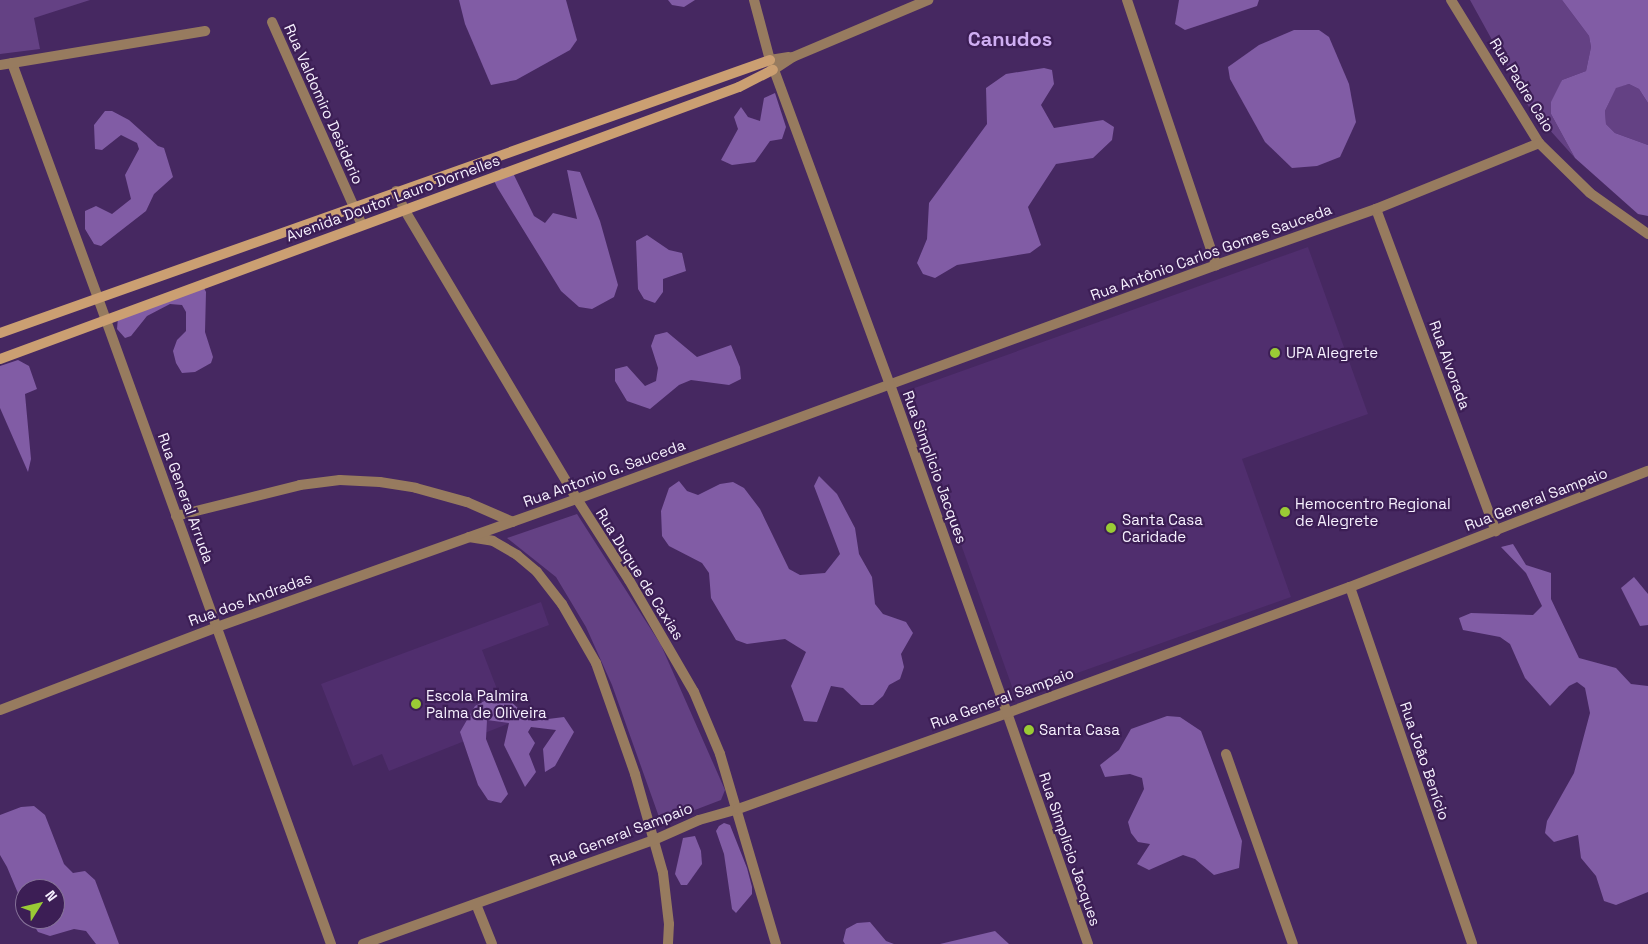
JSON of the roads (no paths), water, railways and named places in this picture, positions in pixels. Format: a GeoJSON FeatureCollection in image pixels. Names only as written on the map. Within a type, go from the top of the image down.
{"type":"FeatureCollection","features":[{"type":"Feature","properties":{"kind":"main road","name":"Avenida Doutor Lauro Dornelles"},"geometry":{"type":"LineString","coordinates":[[0,333],[396,191],[772,65]]}},
{"type":"Feature","properties":{"kind":"main road","name":"Avenida Doutor Lauro Dornelles"},"geometry":{"type":"LineString","coordinates":[[0,359],[738,87],[772,65]]}},
{"type":"Feature","properties":{"kind":"street","name":"Rua Simplicio Jacques"},"geometry":{"type":"LineString","coordinates":[[754,0],[772,65],[890,385],[1088,944]]}},
{"type":"Feature","properties":{"kind":"street"},"geometry":{"type":"LineString","coordinates":[[1127,0],[1216,264]]}},
{"type":"Feature","properties":{"kind":"street","name":"Rua Padre Caio"},"geometry":{"type":"LineString","coordinates":[[1451,0],[1539,143],[1590,193],[1648,234]]}},
{"type":"Feature","properties":{"kind":"street","name":"Avenida Doutor Lauro Dornelles"},"geometry":{"type":"LineString","coordinates":[[772,65],[924,1]]}},
{"type":"Feature","properties":{"kind":"street","name":"Rua Valdomiro Desiderio"},"geometry":{"type":"LineString","coordinates":[[272,22],[362,225]]}},
{"type":"Feature","properties":{"kind":"street"},"geometry":{"type":"LineString","coordinates":[[0,65],[205,31]]}},
{"type":"Feature","properties":{"kind":"street","name":"Rua General Arruda"},"geometry":{"type":"LineString","coordinates":[[12,63],[331,944]]}},
{"type":"Feature","properties":{"kind":"street","name":"Rua Antônio Carlos Gomes Sauceda"},"geometry":{"type":"LineString","coordinates":[[890,385],[1216,264],[1376,209],[1539,143]]}},
{"type":"Feature","properties":{"kind":"street","name":"Rua Duque de Caxias"},"geometry":{"type":"LineString","coordinates":[[396,191],[404,209],[577,499],[629,580],[694,692],[720,754],[738,809],[776,944]]}},
{"type":"Feature","properties":{"kind":"street","name":"Rua Alvorada"},"geometry":{"type":"LineString","coordinates":[[1376,209],[1496,531]]}},
{"type":"Feature","properties":{"kind":"street","name":"Rua Antonio G. Sauceda"},"geometry":{"type":"LineString","coordinates":[[176,516],[300,485],[340,480],[380,482],[416,488],[467,502],[513,522],[890,385]]}},
{"type":"Feature","properties":{"kind":"street","name":"Rua General Sampaio"},"geometry":{"type":"LineString","coordinates":[[363,944],[654,840],[699,820],[738,809],[1350,588],[1648,471]]}},
{"type":"Feature","properties":{"kind":"street","name":"Rua dos Andradas"},"geometry":{"type":"LineString","coordinates":[[0,710],[217,627],[464,537],[513,522]]}},
{"type":"Feature","properties":{"kind":"street"},"geometry":{"type":"LineString","coordinates":[[464,537],[480,537],[492,541],[517,556],[537,572],[562,604],[596,663],[635,774],[663,874],[669,924],[668,944]]}},
{"type":"Feature","properties":{"kind":"street","name":"Rua João Benício"},"geometry":{"type":"LineString","coordinates":[[1350,588],[1472,944]]}},
{"type":"Feature","properties":{"kind":"street"},"geometry":{"type":"LineString","coordinates":[[1226,754],[1293,944]]}},
{"type":"Feature","properties":{"kind":"street"},"geometry":{"type":"LineString","coordinates":[[476,904],[492,944]]}},
{"type":"Feature","properties":{"kind":"place","name":"UPA Alegrete"},"geometry":{"type":"Point","coordinates":[1275,353]}},
{"type":"Feature","properties":{"kind":"place","name":"Hemocentro Regional de Alegrete"},"geometry":{"type":"Point","coordinates":[1285,512]}},
{"type":"Feature","properties":{"kind":"place","name":"Santa Casa Caridade"},"geometry":{"type":"Point","coordinates":[1111,528]}},
{"type":"Feature","properties":{"kind":"place","name":"Escola Palmira Palma de Oliveira"},"geometry":{"type":"Point","coordinates":[416,704]}},
{"type":"Feature","properties":{"kind":"place","name":"Santa Casa"},"geometry":{"type":"Point","coordinates":[1029,730]}},
{"type":"Feature","properties":{"kind":"district","name":"Canudos"},"geometry":{"type":"Point","coordinates":[1010,39]}}]}
